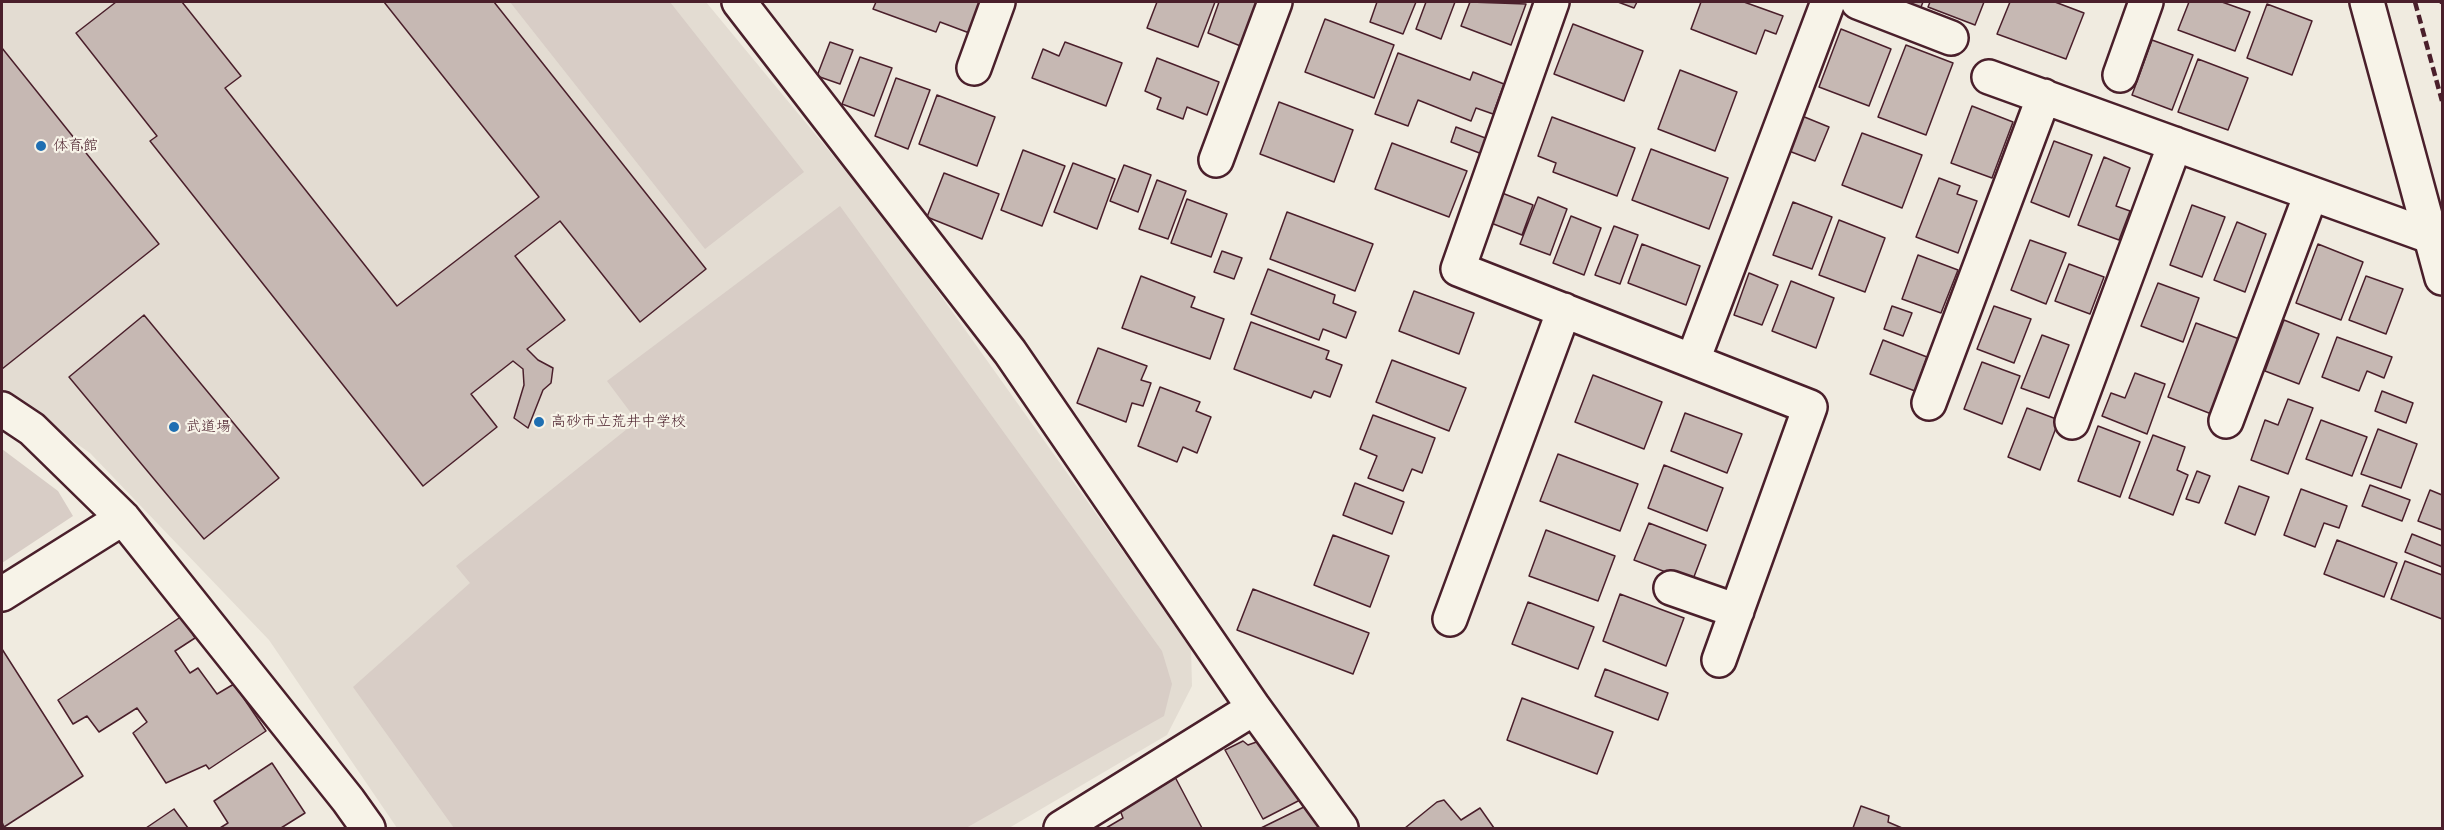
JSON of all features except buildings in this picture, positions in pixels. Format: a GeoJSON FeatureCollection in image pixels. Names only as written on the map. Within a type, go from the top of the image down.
{"type":"FeatureCollection","features":[{"type":"Feature","properties":{"kind":"street"},"geometry":{"type":"LineString","coordinates":[[739,2],[1010,352],[1254,708],[1341,828]]}},
{"type":"Feature","properties":{"kind":"street"},"geometry":{"type":"LineString","coordinates":[[974,68],[998,2]]}},
{"type":"Feature","properties":{"kind":"street"},"geometry":{"type":"LineString","coordinates":[[1216,160],[1275,2]]}},
{"type":"Feature","properties":{"kind":"street"},"geometry":{"type":"LineString","coordinates":[[1552,2],[1458,268],[1809,407],[1719,660]]}},
{"type":"Feature","properties":{"kind":"street"},"geometry":{"type":"LineString","coordinates":[[1693,360],[1828,2]]}},
{"type":"Feature","properties":{"kind":"street"},"geometry":{"type":"LineString","coordinates":[[1858,2],[1951,38]]}},
{"type":"Feature","properties":{"kind":"street"},"geometry":{"type":"LineString","coordinates":[[2120,75],[2146,2]]}},
{"type":"Feature","properties":{"kind":"street"},"geometry":{"type":"LineString","coordinates":[[2367,2],[2442,278]]}},
{"type":"Feature","properties":{"kind":"street"},"geometry":{"type":"LineString","coordinates":[[1989,77],[2432,237]]}},
{"type":"Feature","properties":{"kind":"street"},"geometry":{"type":"LineString","coordinates":[[1929,403],[2044,96]]}},
{"type":"Feature","properties":{"kind":"street"},"geometry":{"type":"LineString","coordinates":[[2072,422],[2175,144]]}},
{"type":"Feature","properties":{"kind":"street"},"geometry":{"type":"LineString","coordinates":[[2226,421],[2311,194]]}},
{"type":"Feature","properties":{"kind":"street"},"geometry":{"type":"LineString","coordinates":[[1450,619],[1564,310]]}},
{"type":"Feature","properties":{"kind":"street"},"geometry":{"type":"LineString","coordinates":[[2,410],[32,429],[123,518],[368,828]]}},
{"type":"Feature","properties":{"kind":"street"},"geometry":{"type":"LineString","coordinates":[[2,594],[123,518]]}},
{"type":"Feature","properties":{"kind":"street"},"geometry":{"type":"LineString","coordinates":[[1671,588],[1737,611]]}},
{"type":"Feature","properties":{"kind":"street"},"geometry":{"type":"LineString","coordinates":[[1063,828],[1254,708]]}},
{"type":"Feature","properties":{"kind":"shaded area","name":"高砂市立荒井中学校"},"geometry":{"type":"Polygon","coordinates":[[[2,2],[706,2],[892,227],[1191,647],[1192,686],[1167,735],[1009,828],[397,828],[269,640],[90,453],[2,392],[2,2]]]}},
{"type":"Feature","properties":{"kind":"shaded area"},"geometry":{"type":"Polygon","coordinates":[[[510,2],[670,2],[804,172],[705,249],[510,2]]]}},
{"type":"Feature","properties":{"kind":"shaded area"},"geometry":{"type":"Polygon","coordinates":[[[840,206],[1162,651],[1172,684],[1164,716],[966,828],[454,828],[353,687],[470,583],[456,566],[637,421],[607,381],[840,206]]]}},
{"type":"Feature","properties":{"kind":"shaded area"},"geometry":{"type":"Polygon","coordinates":[[[2,449],[58,491],[73,516],[2,563],[2,449]]]}},
{"type":"Feature","properties":{"kind":"railway"},"geometry":{"type":"LineString","coordinates":[[2415,2],[2442,101]]}},
{"type":"Feature","properties":{"kind":"place","name":"体育館"},"geometry":{"type":"Point","coordinates":[41,146]}},
{"type":"Feature","properties":{"kind":"place","name":"高砂市立荒井中学校"},"geometry":{"type":"Point","coordinates":[539,422]}},
{"type":"Feature","properties":{"kind":"place","name":"武道場"},"geometry":{"type":"Point","coordinates":[174,427]}}]}
